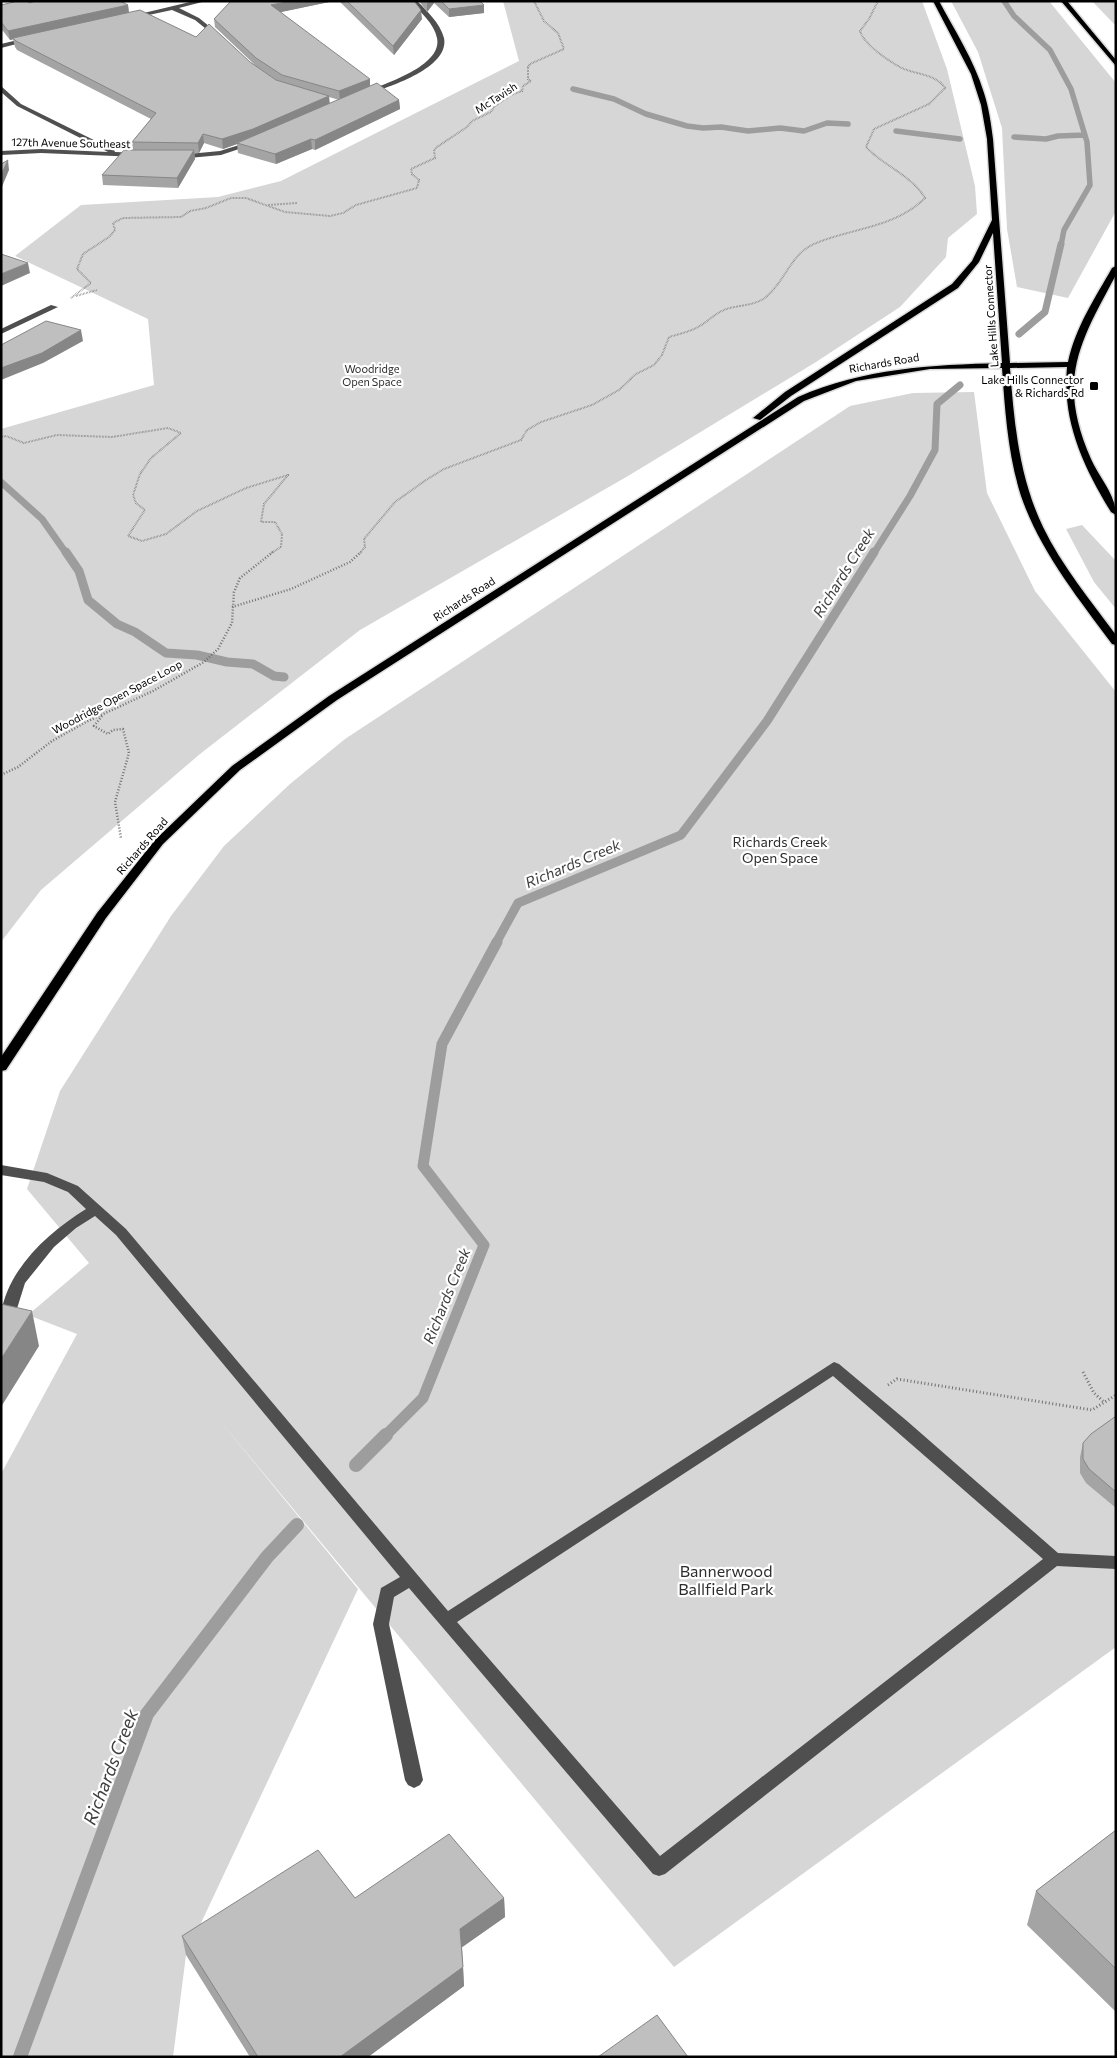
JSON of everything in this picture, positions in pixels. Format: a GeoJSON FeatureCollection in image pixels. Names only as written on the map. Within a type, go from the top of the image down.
{"type":"FeatureCollection","features":[{"type":"Feature","properties":{"kind":"main road","name":"Lake Hills Connector"},"geometry":{"type":"LineString","coordinates":[[936,1],[966,57],[985,108],[990,139],[1013,443],[1026,496],[1040,528],[1068,576],[1116,642]]}},
{"type":"Feature","properties":{"kind":"main road"},"geometry":{"type":"LineString","coordinates":[[1064,1],[1116,64]]}},
{"type":"Feature","properties":{"kind":"main road"},"geometry":{"type":"LineString","coordinates":[[710,456],[788,394],[955,286],[975,262],[996,219]]}},
{"type":"Feature","properties":{"kind":"main road"},"geometry":{"type":"LineString","coordinates":[[1116,268],[1087,322],[1071,364],[1071,400],[1074,426],[1092,472],[1116,512]]}},
{"type":"Feature","properties":{"kind":"main road","name":"Richards Road"},"geometry":{"type":"LineString","coordinates":[[1,1067],[101,916],[159,842],[236,768],[333,698],[801,399],[855,379],[930,367],[1071,364]]}},
{"type":"Feature","properties":{"kind":"street"},"geometry":{"type":"LineString","coordinates":[[126,18],[203,1]]}},
{"type":"Feature","properties":{"kind":"street"},"geometry":{"type":"LineString","coordinates":[[356,98],[417,71],[434,60],[441,45],[438,32],[430,19],[413,1]]}},
{"type":"Feature","properties":{"kind":"street"},"geometry":{"type":"LineString","coordinates":[[174,8],[197,19],[224,41]]}},
{"type":"Feature","properties":{"kind":"street"},"geometry":{"type":"LineString","coordinates":[[1,46],[40,37]]}},
{"type":"Feature","properties":{"kind":"street"},"geometry":{"type":"LineString","coordinates":[[1,88],[19,105],[117,153]]}},
{"type":"Feature","properties":{"kind":"street"},"geometry":{"type":"LineString","coordinates":[[166,157],[221,154],[261,139]]}},
{"type":"Feature","properties":{"kind":"street","name":"127th Avenue Southeast"},"geometry":{"type":"LineString","coordinates":[[1,152],[42,151],[146,155]]}},
{"type":"Feature","properties":{"kind":"street"},"geometry":{"type":"LineString","coordinates":[[1,332],[54,307]]}},
{"type":"Feature","properties":{"kind":"street"},"geometry":{"type":"LineString","coordinates":[[1,1170],[47,1178],[73,1190],[120,1232],[446,1621],[660,1868],[1054,1559]]}},
{"type":"Feature","properties":{"kind":"street"},"geometry":{"type":"LineString","coordinates":[[1,1328],[8,1315],[19,1281],[49,1244],[71,1225],[94,1210]]}},
{"type":"Feature","properties":{"kind":"street"},"geometry":{"type":"LineString","coordinates":[[446,1621],[834,1368],[1054,1559],[1116,1563]]}},
{"type":"Feature","properties":{"kind":"street"},"geometry":{"type":"LineString","coordinates":[[411,1578],[387,1593],[381,1624],[414,1780]]}},
{"type":"Feature","properties":{"kind":"path","name":"McTavish"},"geometry":{"type":"LineString","coordinates":[[265,205],[285,212],[330,216],[343,213],[356,205],[417,188],[419,180],[412,174],[411,169],[435,158],[434,150],[437,147],[467,128],[468,124],[491,112],[500,102],[522,91],[523,86],[531,81],[528,79],[528,67],[531,63],[556,56],[564,49],[558,33],[544,21],[534,1]]}},
{"type":"Feature","properties":{"kind":"path"},"geometry":{"type":"LineString","coordinates":[[232,607],[291,589],[324,575],[358,556],[365,547],[364,539],[395,502],[426,480],[444,468],[521,440],[527,430],[541,422],[592,405],[619,390],[636,374],[654,365],[662,355],[669,336],[697,328],[713,315],[728,309],[766,298],[799,254],[813,244],[873,227],[914,210],[922,204],[925,198],[913,181],[882,163],[866,147],[874,129],[929,104],[945,88],[940,82],[900,67],[863,40],[860,30],[869,19],[878,1]]}},
{"type":"Feature","properties":{"kind":"path"},"geometry":{"type":"LineString","coordinates":[[76,296],[79,290],[91,283],[77,269],[83,254],[109,237],[115,230],[113,223],[117,220],[134,217],[181,217],[190,211],[206,208],[231,198],[246,198],[265,205],[297,203]]}},
{"type":"Feature","properties":{"kind":"path"},"geometry":{"type":"LineString","coordinates":[[54,307],[76,296],[97,290]]}},
{"type":"Feature","properties":{"kind":"path","name":"Woodridge Open Space Loop"},"geometry":{"type":"LineString","coordinates":[[1,437],[6,436],[24,443],[57,435],[112,437],[168,428],[182,433],[151,458],[140,474],[133,495],[136,503],[145,510],[128,536],[142,541],[166,534],[197,512],[246,488],[288,475],[264,504],[262,522],[275,522],[282,534],[281,546],[263,558],[240,578],[234,592],[232,623],[218,649],[204,662],[153,691],[86,722],[52,741],[18,767],[1,775]]}},
{"type":"Feature","properties":{"kind":"path"},"geometry":{"type":"LineString","coordinates":[[102,716],[94,726],[108,734],[113,730],[123,728],[128,753],[115,802],[120,838]]}},
{"type":"Feature","properties":{"kind":"path"},"geometry":{"type":"LineString","coordinates":[[1083,1372],[1094,1394],[1104,1402]]}},
{"type":"Feature","properties":{"kind":"path"},"geometry":{"type":"LineString","coordinates":[[869,1397],[897,1379],[1092,1410],[1116,1395]]}},
{"type":"Feature","properties":{"kind":"green space","name":"Woodridge Open Space"},"geometry":{"type":"Polygon","coordinates":[[[503,1],[922,1],[947,69],[975,186],[977,214],[948,238],[946,257],[900,307],[816,362],[628,476],[360,630],[200,754],[41,890],[1,942],[1,429],[154,385],[148,319],[15,256],[81,205],[218,197],[281,181],[519,61],[503,1]]]}},
{"type":"Feature","properties":{"kind":"green space"},"geometry":{"type":"Polygon","coordinates":[[[951,1],[1049,1],[1116,83],[1116,211],[1068,298],[1017,287],[1007,229],[1002,128],[978,52],[951,1]]]}},
{"type":"Feature","properties":{"kind":"green space"},"geometry":{"type":"Polygon","coordinates":[[[1092,1],[1116,1],[1116,26],[1092,1]]]}},
{"type":"Feature","properties":{"kind":"green space"},"geometry":{"type":"Polygon","coordinates":[[[974,392],[987,493],[1035,591],[1116,692],[1116,1647],[674,1967],[211,1410],[358,1589],[186,1955],[173,2057],[1,2057],[1,1474],[77,1334],[28,1315],[89,1263],[27,1189],[60,1091],[171,916],[224,846],[290,784],[345,739],[850,406],[913,393],[974,392]]]}},
{"type":"Feature","properties":{"kind":"green space"},"geometry":{"type":"Polygon","coordinates":[[[1082,525],[1116,561],[1116,609],[1094,582],[1066,529],[1082,525]]]}},
{"type":"Feature","properties":{"kind":"building"},"geometry":{"type":"Polygon","coordinates":[[[27,1],[29,3],[36,1],[120,1],[128,5],[8,31],[1,22],[1,5],[27,1]]]}},
{"type":"Feature","properties":{"kind":"building"},"geometry":{"type":"Polygon","coordinates":[[[231,1],[292,1],[271,5],[370,79],[339,91],[282,75],[256,58],[214,19],[231,1]]]}},
{"type":"Feature","properties":{"kind":"building"},"geometry":{"type":"Polygon","coordinates":[[[347,1],[414,1],[421,10],[393,46],[347,1]]]}},
{"type":"Feature","properties":{"kind":"building"},"geometry":{"type":"Polygon","coordinates":[[[441,1],[480,1],[484,5],[449,9],[441,1]]]}},
{"type":"Feature","properties":{"kind":"building"},"geometry":{"type":"Polygon","coordinates":[[[140,10],[196,37],[209,24],[250,62],[276,80],[329,96],[253,129],[222,139],[203,134],[198,143],[132,142],[156,113],[13,38],[140,10]]]}},
{"type":"Feature","properties":{"kind":"building"},"geometry":{"type":"Polygon","coordinates":[[[377,83],[399,100],[315,140],[311,139],[275,154],[237,143],[377,83]]]}},
{"type":"Feature","properties":{"kind":"building"},"geometry":{"type":"Polygon","coordinates":[[[124,150],[194,150],[177,178],[102,175],[124,150]]]}},
{"type":"Feature","properties":{"kind":"building"},"geometry":{"type":"Polygon","coordinates":[[[8,160],[1,175],[1,164],[8,160]]]}},
{"type":"Feature","properties":{"kind":"building"},"geometry":{"type":"Polygon","coordinates":[[[1,254],[28,263],[1,274],[1,254]]]}},
{"type":"Feature","properties":{"kind":"building"},"geometry":{"type":"Polygon","coordinates":[[[46,321],[81,330],[42,353],[1,368],[1,345],[46,321]]]}},
{"type":"Feature","properties":{"kind":"building"},"geometry":{"type":"Polygon","coordinates":[[[1,1304],[32,1311],[1,1359],[1,1304]]]}},
{"type":"Feature","properties":{"kind":"building"},"geometry":{"type":"Polygon","coordinates":[[[1116,1416],[1116,1492],[1089,1469],[1083,1459],[1083,1443],[1091,1434],[1116,1416]]]}},
{"type":"Feature","properties":{"kind":"building"},"geometry":{"type":"Polygon","coordinates":[[[1116,1830],[1116,1969],[1036,1891],[1116,1830]]]}},
{"type":"Feature","properties":{"kind":"building"},"geometry":{"type":"Polygon","coordinates":[[[449,1834],[504,1898],[460,1929],[463,1967],[340,2057],[258,2057],[182,1936],[318,1850],[355,1898],[449,1834]]]}},
{"type":"Feature","properties":{"kind":"building"},"geometry":{"type":"Polygon","coordinates":[[[657,2015],[688,2057],[598,2057],[657,2015]]]}},
{"type":"Feature","properties":{"kind":"waterway","name":"Richards Creek"},"geometry":{"type":"LineString","coordinates":[[1004,1],[1014,16],[1050,50],[1071,89],[1085,135]]}},
{"type":"Feature","properties":{"kind":"waterway"},"geometry":{"type":"LineString","coordinates":[[573,89],[614,99],[646,114],[687,126],[703,128],[721,127],[748,131],[780,128],[804,131],[827,123],[848,124]]}},
{"type":"Feature","properties":{"kind":"waterway"},"geometry":{"type":"LineString","coordinates":[[896,131],[960,139]]}},
{"type":"Feature","properties":{"kind":"waterway"},"geometry":{"type":"LineString","coordinates":[[1014,137],[1046,139],[1058,136],[1085,135]]}},
{"type":"Feature","properties":{"kind":"waterway","name":"Richards Creek"},"geometry":{"type":"LineString","coordinates":[[1061,245],[1064,230],[1090,185],[1085,135]]}},
{"type":"Feature","properties":{"kind":"waterway","name":"Richards Creek"},"geometry":{"type":"LineString","coordinates":[[1019,334],[1045,312],[1061,244]]}},
{"type":"Feature","properties":{"kind":"waterway","name":"Richards Creek"},"geometry":{"type":"LineString","coordinates":[[874,553],[910,496],[935,450],[937,404],[960,385]]}},
{"type":"Feature","properties":{"kind":"waterway"},"geometry":{"type":"LineString","coordinates":[[1,482],[42,519],[66,553]]}},
{"type":"Feature","properties":{"kind":"waterway"},"geometry":{"type":"LineString","coordinates":[[66,552],[79,571],[88,600],[117,624],[135,632],[166,653],[197,655],[227,662],[253,664],[274,676],[284,677]]}},
{"type":"Feature","properties":{"kind":"waterway","name":"Richards Creek"},"geometry":{"type":"LineString","coordinates":[[496,943],[518,903],[681,835],[767,721],[874,552]]}},
{"type":"Feature","properties":{"kind":"waterway","name":"Richards Creek"},"geometry":{"type":"LineString","coordinates":[[356,1465],[423,1398],[484,1245],[423,1166],[442,1044],[497,942]]}},
{"type":"Feature","properties":{"kind":"waterway","name":"Richards Creek"},"geometry":{"type":"LineString","coordinates":[[20,2057],[147,1714],[267,1557],[297,1525]]}},
{"type":"Feature","properties":{"kind":"place","name":"Lake Hills Connector & Richards Rd"},"geometry":{"type":"Point","coordinates":[1094,386]}},
{"type":"Feature","properties":{"kind":"park label","name":"Richards Creek Open Space"},"geometry":{"type":"Point","coordinates":[780,850]}},
{"type":"Feature","properties":{"kind":"park label","name":"Bannerwood Ballfield Park"},"geometry":{"type":"Point","coordinates":[726,1580]}}]}
